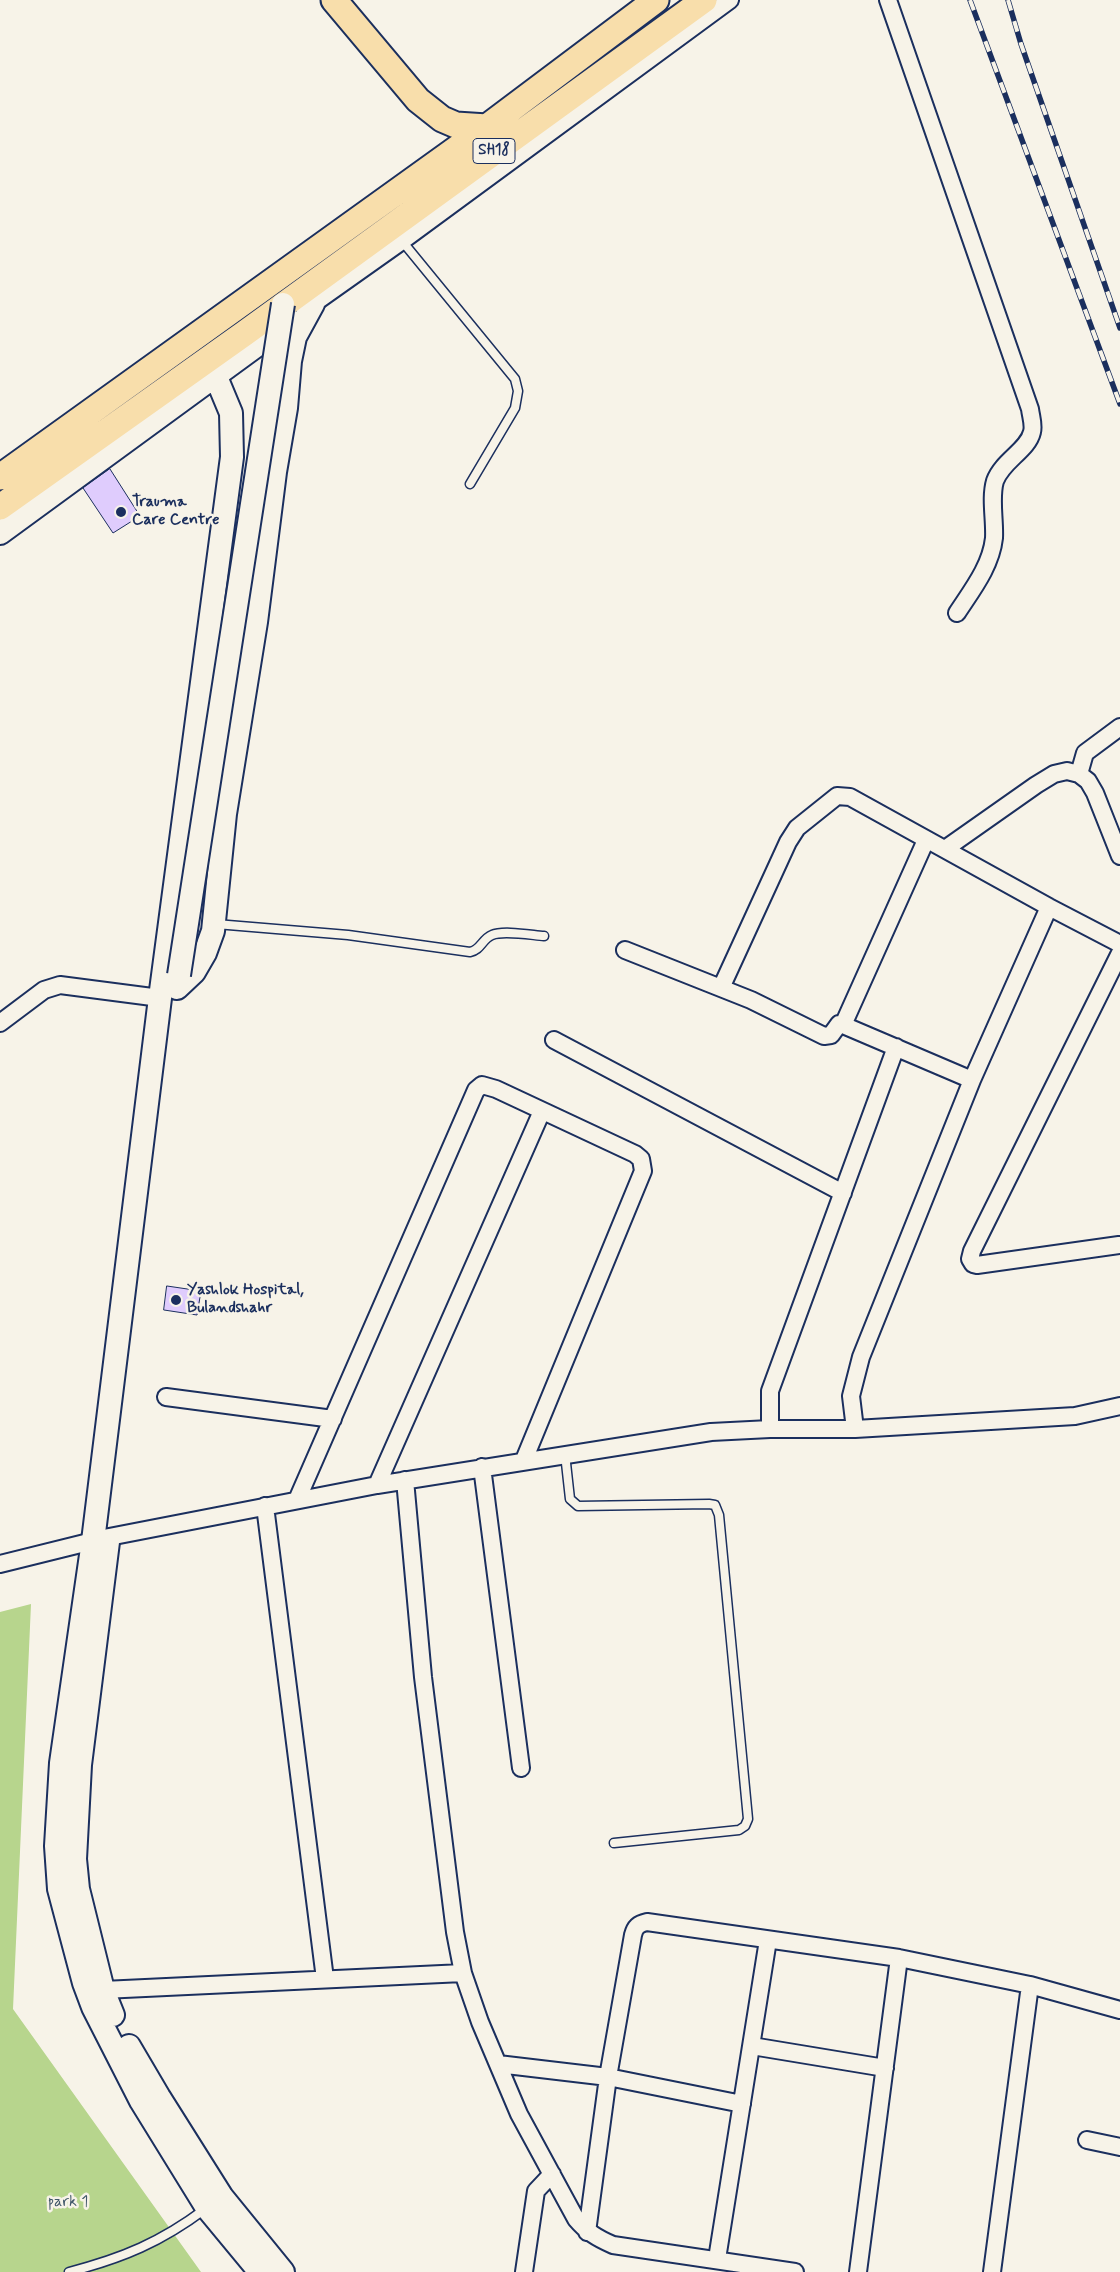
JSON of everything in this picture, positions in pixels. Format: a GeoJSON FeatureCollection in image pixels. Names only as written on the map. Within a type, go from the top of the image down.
{"type":"FeatureCollection","features":[{"type":"Feature","properties":{"kind":"main road","name":"SH18"},"geometry":{"type":"LineString","coordinates":[[334,0],[418,100],[442,119],[456,125],[487,127],[656,0]]}},
{"type":"Feature","properties":{"kind":"main road","name":"SH18"},"geometry":{"type":"LineString","coordinates":[[283,304],[704,0]]}},
{"type":"Feature","properties":{"kind":"main road"},"geometry":{"type":"LineString","coordinates":[[0,477],[487,127]]}},
{"type":"Feature","properties":{"kind":"main road"},"geometry":{"type":"LineString","coordinates":[[0,506],[245,333],[283,304]]}},
{"type":"Feature","properties":{"kind":"street"},"geometry":{"type":"LineString","coordinates":[[0,533],[730,0]]}},
{"type":"Feature","properties":{"kind":"street"},"geometry":{"type":"LineString","coordinates":[[888,0],[1027,400],[1033,424],[1032,434],[1004,465],[995,481],[994,540],[989,558],[979,580],[957,613]]}},
{"type":"Feature","properties":{"kind":"street"},"geometry":{"type":"LineString","coordinates":[[172,987],[283,304]]}},
{"type":"Feature","properties":{"kind":"street"},"geometry":{"type":"LineString","coordinates":[[0,1023],[44,990],[60,985],[172,987],[194,972],[206,953],[214,924],[225,814],[256,622],[275,472],[286,408],[290,361],[295,336],[313,304]]}},
{"type":"Feature","properties":{"kind":"street"},"geometry":{"type":"LineString","coordinates":[[216,376],[231,413],[232,457],[172,987],[101,1539],[80,1765],[75,1859],[78,1889],[108,2006],[135,2057],[222,2198],[283,2272]]}},
{"type":"Feature","properties":{"kind":"street"},"geometry":{"type":"LineString","coordinates":[[1079,774],[1085,753],[1120,727]]}},
{"type":"Feature","properties":{"kind":"street"},"geometry":{"type":"LineString","coordinates":[[945,849],[1054,774],[1067,771],[1079,774],[1088,780],[1096,793],[1120,856]]}},
{"type":"Feature","properties":{"kind":"street"},"geometry":{"type":"LineString","coordinates":[[721,988],[788,842],[797,828],[832,798],[843,795],[850,797],[1120,944]]}},
{"type":"Feature","properties":{"kind":"street"},"geometry":{"type":"LineString","coordinates":[[843,1025],[926,840]]}},
{"type":"Feature","properties":{"kind":"street"},"geometry":{"type":"LineString","coordinates":[[855,1429],[851,1396],[855,1376],[972,1080],[1049,907]]}},
{"type":"Feature","properties":{"kind":"street"},"geometry":{"type":"LineString","coordinates":[[625,950],[751,1000],[824,1036],[831,1035],[838,1024],[843,1025],[972,1080]]}},
{"type":"Feature","properties":{"kind":"street"},"geometry":{"type":"LineString","coordinates":[[1120,953],[972,1251],[970,1259],[973,1264],[977,1265],[1120,1247]]}},
{"type":"Feature","properties":{"kind":"street"},"geometry":{"type":"LineString","coordinates":[[554,1040],[843,1193]]}},
{"type":"Feature","properties":{"kind":"street"},"geometry":{"type":"LineString","coordinates":[[770,1429],[769,1398],[896,1047]]}},
{"type":"Feature","properties":{"kind":"street"},"geometry":{"type":"LineString","coordinates":[[297,1500],[479,1087],[487,1085],[635,1154],[640,1159],[643,1171],[524,1460]]}},
{"type":"Feature","properties":{"kind":"street"},"geometry":{"type":"LineString","coordinates":[[377,1484],[542,1112]]}},
{"type":"Feature","properties":{"kind":"street"},"geometry":{"type":"LineString","coordinates":[[166,1397],[333,1418]]}},
{"type":"Feature","properties":{"kind":"street"},"geometry":{"type":"LineString","coordinates":[[0,1564],[101,1539],[377,1484],[711,1432],[770,1429],[855,1429],[1075,1416],[1120,1406]]}},
{"type":"Feature","properties":{"kind":"street"},"geometry":{"type":"LineString","coordinates":[[482,1467],[521,1768]]}},
{"type":"Feature","properties":{"kind":"street"},"geometry":{"type":"LineString","coordinates":[[405,1480],[423,1677],[463,1973],[519,2114],[576,2219],[587,2232],[613,2245],[795,2272]]}},
{"type":"Feature","properties":{"kind":"street"},"geometry":{"type":"LineString","coordinates":[[265,1506],[325,1979]]}},
{"type":"Feature","properties":{"kind":"street"},"geometry":{"type":"LineString","coordinates":[[101,1539],[61,1763],[56,1846],[59,1889],[84,1983],[93,2007],[141,2101],[207,2208],[260,2272]]}},
{"type":"Feature","properties":{"kind":"street"},"geometry":{"type":"LineString","coordinates":[[587,2232],[608,2077],[635,1928],[647,1922],[899,1958],[1030,1985],[1120,2010]]}},
{"type":"Feature","properties":{"kind":"street"},"geometry":{"type":"LineString","coordinates":[[717,2259],[768,1940]]}},
{"type":"Feature","properties":{"kind":"street"},"geometry":{"type":"LineString","coordinates":[[858,2272],[899,1958]]}},
{"type":"Feature","properties":{"kind":"street"},"geometry":{"type":"LineString","coordinates":[[103,1990],[463,1973]]}},
{"type":"Feature","properties":{"kind":"street"},"geometry":{"type":"LineString","coordinates":[[992,2272],[1030,1985]]}},
{"type":"Feature","properties":{"kind":"street"},"geometry":{"type":"LineString","coordinates":[[752,2046],[886,2068]]}},
{"type":"Feature","properties":{"kind":"street"},"geometry":{"type":"LineString","coordinates":[[498,2064],[608,2077],[742,2104]]}},
{"type":"Feature","properties":{"kind":"street"},"geometry":{"type":"LineString","coordinates":[[1087,2140],[1120,2147]]}},
{"type":"Feature","properties":{"kind":"street"},"geometry":{"type":"LineString","coordinates":[[524,2272],[535,2198],[540,2185],[552,2174]]}},
{"type":"Feature","properties":{"kind":"lane"},"geometry":{"type":"LineString","coordinates":[[402,241],[514,379],[518,391],[515,408],[470,484]]}},
{"type":"Feature","properties":{"kind":"lane"},"geometry":{"type":"LineString","coordinates":[[214,924],[348,934],[470,952],[478,949],[488,937],[498,933],[544,936]]}},
{"type":"Feature","properties":{"kind":"lane"},"geometry":{"type":"LineString","coordinates":[[566,1454],[570,1498],[578,1506],[709,1504],[715,1505],[719,1515],[748,1819],[745,1826],[739,1830],[614,1843]]}},
{"type":"Feature","properties":{"kind":"lane"},"geometry":{"type":"LineString","coordinates":[[69,2272],[141,2249],[176,2231],[207,2208]]}},
{"type":"Feature","properties":{"kind":"green space","name":"park 1"},"geometry":{"type":"Polygon","coordinates":[[[31,1604],[13,2009],[201,2272],[0,2272],[0,1612],[31,1604]]]}},
{"type":"Feature","properties":{"kind":"building"},"geometry":{"type":"Polygon","coordinates":[[[110,469],[140,516],[113,533],[83,488],[110,469]]]}},
{"type":"Feature","properties":{"kind":"building"},"geometry":{"type":"Polygon","coordinates":[[[167,1286],[201,1291],[197,1315],[164,1310],[167,1286]]]}},
{"type":"Feature","properties":{"kind":"railway"},"geometry":{"type":"LineString","coordinates":[[970,0],[1120,404]]}},
{"type":"Feature","properties":{"kind":"railway"},"geometry":{"type":"LineString","coordinates":[[1008,0],[1021,44],[1120,328]]}},
{"type":"Feature","properties":{"kind":"place","name":"Trauma Care Centre"},"geometry":{"type":"Point","coordinates":[121,512]}},
{"type":"Feature","properties":{"kind":"place","name":"Yashlok Hospital, Bulandshahr"},"geometry":{"type":"Point","coordinates":[176,1300]}}]}
